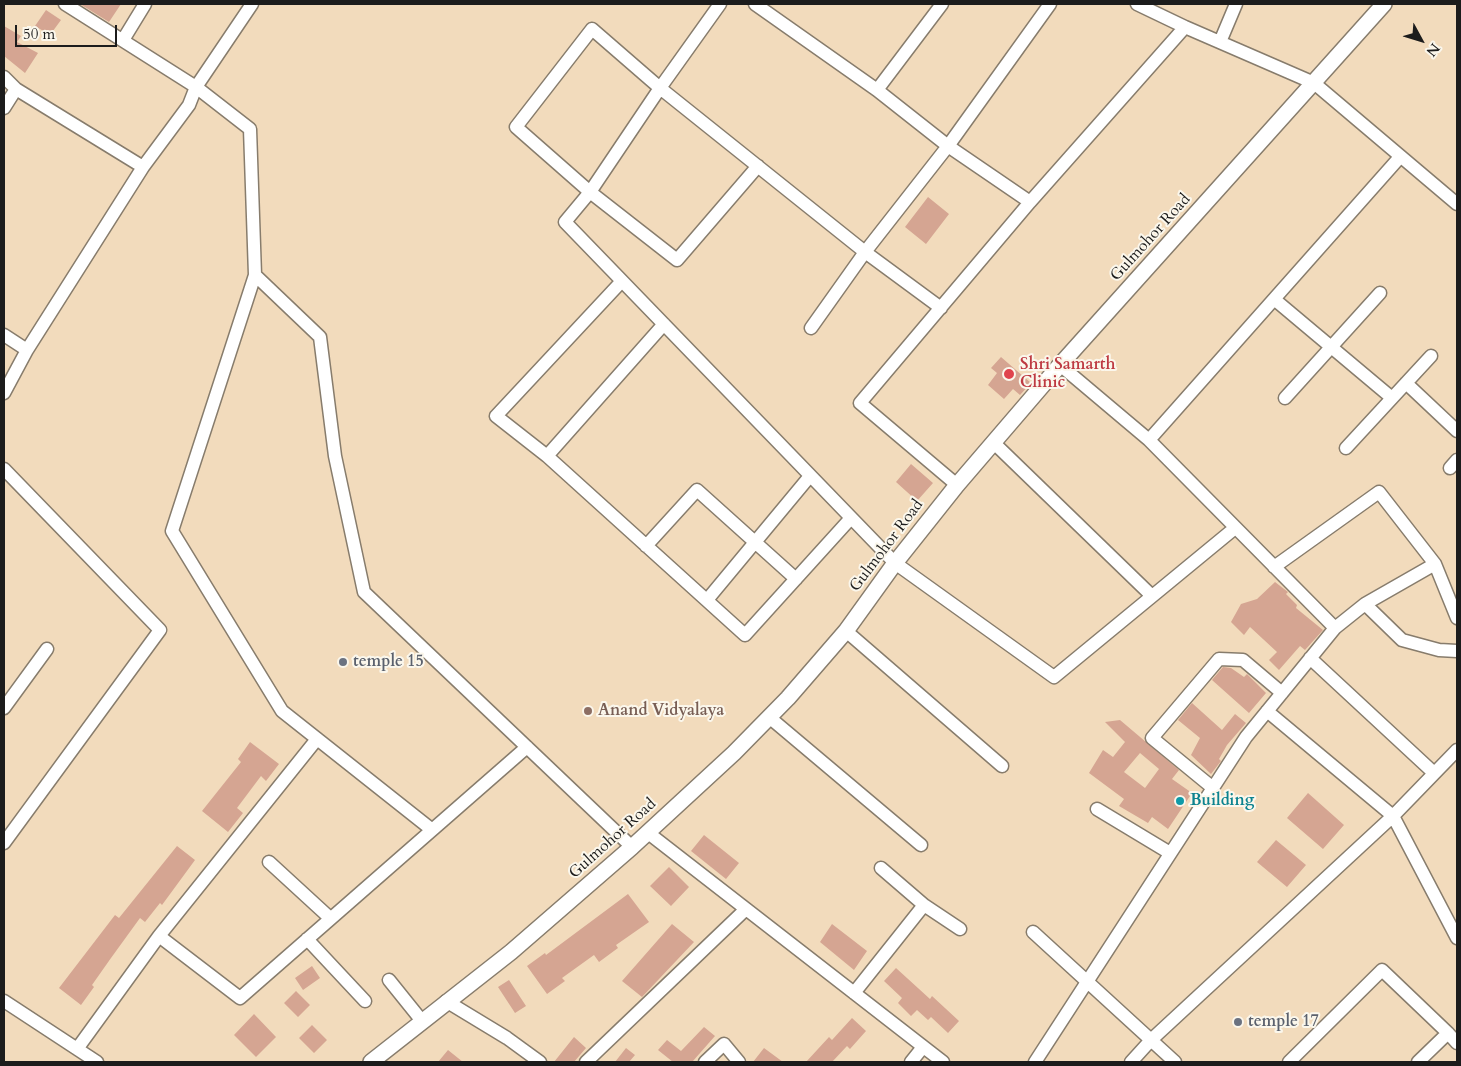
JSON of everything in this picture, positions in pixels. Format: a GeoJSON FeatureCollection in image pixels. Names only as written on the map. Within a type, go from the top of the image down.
{"type":"FeatureCollection","features":[{"type":"Feature","properties":{"kind":"street"},"geometry":{"type":"LineString","coordinates":[[65,4],[196,87],[250,129],[255,275],[172,531],[282,711],[431,829]]}},
{"type":"Feature","properties":{"kind":"street"},"geometry":{"type":"LineString","coordinates":[[123,40],[145,4]]}},
{"type":"Feature","properties":{"kind":"street"},"geometry":{"type":"LineString","coordinates":[[4,393],[28,350],[143,168],[189,105],[196,87],[252,4]]}},
{"type":"Feature","properties":{"kind":"street"},"geometry":{"type":"LineString","coordinates":[[720,4],[660,88],[590,192],[565,222],[895,563],[1054,677],[1235,528]]}},
{"type":"Feature","properties":{"kind":"street"},"geometry":{"type":"LineString","coordinates":[[755,4],[876,90],[948,146],[1030,202]]}},
{"type":"Feature","properties":{"kind":"street"},"geometry":{"type":"LineString","coordinates":[[876,90],[942,4]]}},
{"type":"Feature","properties":{"kind":"street"},"geometry":{"type":"LineString","coordinates":[[811,328],[865,252],[948,146],[1050,4]]}},
{"type":"Feature","properties":{"kind":"street"},"geometry":{"type":"LineString","coordinates":[[1137,4],[1314,83],[1457,204]]}},
{"type":"Feature","properties":{"kind":"street"},"geometry":{"type":"LineString","coordinates":[[1220,42],[1236,4]]}},
{"type":"Feature","properties":{"kind":"street","name":"Gulmohor Road"},"geometry":{"type":"LineString","coordinates":[[371,1062],[446,1001],[511,952],[632,847],[734,754],[813,671],[957,485],[1060,365],[1384,4]]}},
{"type":"Feature","properties":{"kind":"street"},"geometry":{"type":"LineString","coordinates":[[957,485],[860,403],[1030,202],[1185,27]]}},
{"type":"Feature","properties":{"kind":"street"},"geometry":{"type":"LineString","coordinates":[[758,166],[677,260],[590,192],[516,127],[592,29],[660,88],[758,166],[865,252],[941,308]]}},
{"type":"Feature","properties":{"kind":"street"},"geometry":{"type":"LineString","coordinates":[[4,77],[16,89],[143,168]]}},
{"type":"Feature","properties":{"kind":"street"},"geometry":{"type":"LineString","coordinates":[[4,108],[16,89]]}},
{"type":"Feature","properties":{"kind":"street"},"geometry":{"type":"LineString","coordinates":[[1149,440],[1400,157]]}},
{"type":"Feature","properties":{"kind":"street"},"geometry":{"type":"LineString","coordinates":[[255,275],[320,337],[336,456],[364,592],[632,847]]}},
{"type":"Feature","properties":{"kind":"street"},"geometry":{"type":"LineString","coordinates":[[622,281],[496,416],[547,456],[745,634],[851,518]]}},
{"type":"Feature","properties":{"kind":"street"},"geometry":{"type":"LineString","coordinates":[[1286,398],[1380,293]]}},
{"type":"Feature","properties":{"kind":"street"},"geometry":{"type":"LineString","coordinates":[[1274,298],[1392,398]]}},
{"type":"Feature","properties":{"kind":"street"},"geometry":{"type":"LineString","coordinates":[[547,456],[664,324]]}},
{"type":"Feature","properties":{"kind":"street"},"geometry":{"type":"LineString","coordinates":[[4,335],[28,350]]}},
{"type":"Feature","properties":{"kind":"street"},"geometry":{"type":"LineString","coordinates":[[1346,448],[1430,356]]}},
{"type":"Feature","properties":{"kind":"street"},"geometry":{"type":"LineString","coordinates":[[1060,365],[1149,440],[1335,628]]}},
{"type":"Feature","properties":{"kind":"street"},"geometry":{"type":"LineString","coordinates":[[1406,383],[1457,431]]}},
{"type":"Feature","properties":{"kind":"street"},"geometry":{"type":"LineString","coordinates":[[994,443],[1152,596]]}},
{"type":"Feature","properties":{"kind":"street"},"geometry":{"type":"LineString","coordinates":[[4,469],[160,630],[4,843]]}},
{"type":"Feature","properties":{"kind":"street"},"geometry":{"type":"LineString","coordinates":[[707,600],[810,476]]}},
{"type":"Feature","properties":{"kind":"street"},"geometry":{"type":"LineString","coordinates":[[646,546],[697,490],[796,579]]}},
{"type":"Feature","properties":{"kind":"street"},"geometry":{"type":"LineString","coordinates":[[1274,567],[1379,492],[1435,564],[1457,618]]}},
{"type":"Feature","properties":{"kind":"street"},"geometry":{"type":"LineString","coordinates":[[1035,1062],[1246,737],[1335,628],[1365,604],[1435,564]]}},
{"type":"Feature","properties":{"kind":"street"},"geometry":{"type":"LineString","coordinates":[[1365,604],[1402,640],[1440,650],[1457,651]]}},
{"type":"Feature","properties":{"kind":"street"},"geometry":{"type":"LineString","coordinates":[[846,630],[1002,766]]}},
{"type":"Feature","properties":{"kind":"street"},"geometry":{"type":"LineString","coordinates":[[4,708],[47,649]]}},
{"type":"Feature","properties":{"kind":"street"},"geometry":{"type":"LineString","coordinates":[[1310,658],[1434,773]]}},
{"type":"Feature","properties":{"kind":"street"},"geometry":{"type":"LineString","coordinates":[[1212,788],[1152,738],[1219,659],[1243,660],[1282,693]]}},
{"type":"Feature","properties":{"kind":"street"},"geometry":{"type":"LineString","coordinates":[[1267,711],[1393,816],[1457,938]]}},
{"type":"Feature","properties":{"kind":"street"},"geometry":{"type":"LineString","coordinates":[[769,717],[921,844]]}},
{"type":"Feature","properties":{"kind":"street"},"geometry":{"type":"LineString","coordinates":[[77,1049],[158,936],[317,738]]}},
{"type":"Feature","properties":{"kind":"street"},"geometry":{"type":"LineString","coordinates":[[158,936],[240,998],[527,747]]}},
{"type":"Feature","properties":{"kind":"street"},"geometry":{"type":"LineString","coordinates":[[1132,1062],[1151,1040],[1393,816],[1457,750]]}},
{"type":"Feature","properties":{"kind":"street"},"geometry":{"type":"LineString","coordinates":[[1097,809],[1170,853]]}},
{"type":"Feature","properties":{"kind":"street"},"geometry":{"type":"LineString","coordinates":[[647,832],[943,1062]]}},
{"type":"Feature","properties":{"kind":"street"},"geometry":{"type":"LineString","coordinates":[[269,862],[330,918]]}},
{"type":"Feature","properties":{"kind":"street"},"geometry":{"type":"LineString","coordinates":[[881,868],[924,904],[960,929]]}},
{"type":"Feature","properties":{"kind":"street"},"geometry":{"type":"LineString","coordinates":[[854,993],[924,904]]}},
{"type":"Feature","properties":{"kind":"street"},"geometry":{"type":"LineString","coordinates":[[586,1062],[746,909]]}},
{"type":"Feature","properties":{"kind":"street"},"geometry":{"type":"LineString","coordinates":[[1033,932],[1175,1062]]}},
{"type":"Feature","properties":{"kind":"street"},"geometry":{"type":"LineString","coordinates":[[307,939],[365,1002]]}},
{"type":"Feature","properties":{"kind":"street"},"geometry":{"type":"LineString","coordinates":[[1289,1062],[1382,970],[1457,1043]]}},
{"type":"Feature","properties":{"kind":"street"},"geometry":{"type":"LineString","coordinates":[[389,980],[422,1021]]}},
{"type":"Feature","properties":{"kind":"street"},"geometry":{"type":"LineString","coordinates":[[4,1001],[97,1062]]}},
{"type":"Feature","properties":{"kind":"street"},"geometry":{"type":"LineString","coordinates":[[446,1001],[507,1038],[540,1062]]}},
{"type":"Feature","properties":{"kind":"street"},"geometry":{"type":"LineString","coordinates":[[1418,1062],[1448,1033]]}},
{"type":"Feature","properties":{"kind":"street"},"geometry":{"type":"LineString","coordinates":[[705,1062],[724,1044],[739,1062]]}},
{"type":"Feature","properties":{"kind":"street"},"geometry":{"type":"LineString","coordinates":[[911,1062],[923,1047]]}},
{"type":"Feature","properties":{"kind":"building"},"geometry":{"type":"Polygon","coordinates":[[[80,4],[121,4],[109,22],[80,4]]]}},
{"type":"Feature","properties":{"kind":"building"},"geometry":{"type":"Polygon","coordinates":[[[46,10],[61,20],[50,35],[35,26],[46,10]]]}},
{"type":"Feature","properties":{"kind":"building"},"geometry":{"type":"Polygon","coordinates":[[[4,26],[21,36],[17,42],[38,53],[25,73],[4,56],[4,26]]]}},
{"type":"Feature","properties":{"kind":"building"},"geometry":{"type":"Polygon","coordinates":[[[928,197],[949,214],[926,244],[905,227],[928,197]]]}},
{"type":"Feature","properties":{"kind":"building"},"geometry":{"type":"Polygon","coordinates":[[[1001,357],[1031,383],[1020,395],[1013,389],[1004,399],[988,385],[997,373],[991,368],[1001,357]]]}},
{"type":"Feature","properties":{"kind":"building"},"geometry":{"type":"Polygon","coordinates":[[[911,464],[933,483],[917,501],[896,482],[911,464]]]}},
{"type":"Feature","properties":{"kind":"building"},"geometry":{"type":"Polygon","coordinates":[[[1275,582],[1288,592],[1286,594],[1297,605],[1296,608],[1323,630],[1305,650],[1300,646],[1279,670],[1269,660],[1277,652],[1250,627],[1244,635],[1231,622],[1241,604],[1257,599],[1275,582]]]}},
{"type":"Feature","properties":{"kind":"building"},"geometry":{"type":"Polygon","coordinates":[[[1223,667],[1231,668],[1244,677],[1247,674],[1266,693],[1249,713],[1212,680],[1223,667]]]}},
{"type":"Feature","properties":{"kind":"building"},"geometry":{"type":"Polygon","coordinates":[[[1192,703],[1222,730],[1235,714],[1246,723],[1227,745],[1219,759],[1221,761],[1211,774],[1191,755],[1200,738],[1178,720],[1192,703]]]}},
{"type":"Feature","properties":{"kind":"building"},"geometry":{"type":"Polygon","coordinates":[[[1120,720],[1179,770],[1172,779],[1192,793],[1168,829],[1152,817],[1148,823],[1119,806],[1124,799],[1089,773],[1103,750],[1113,757],[1125,742],[1105,722],[1120,720]],[[1140,753],[1124,772],[1145,788],[1159,769],[1140,753]]]}},
{"type":"Feature","properties":{"kind":"building"},"geometry":{"type":"Polygon","coordinates":[[[250,742],[279,764],[266,781],[261,776],[237,808],[243,813],[228,832],[202,811],[241,762],[238,759],[250,742]]]}},
{"type":"Feature","properties":{"kind":"building"},"geometry":{"type":"Polygon","coordinates":[[[1308,793],[1344,825],[1323,849],[1287,818],[1308,793]]]}},
{"type":"Feature","properties":{"kind":"building"},"geometry":{"type":"Polygon","coordinates":[[[704,835],[739,863],[726,879],[691,851],[704,835]]]}},
{"type":"Feature","properties":{"kind":"building"},"geometry":{"type":"Polygon","coordinates":[[[1276,840],[1306,865],[1287,887],[1257,862],[1276,840]]]}},
{"type":"Feature","properties":{"kind":"building"},"geometry":{"type":"Polygon","coordinates":[[[177,846],[195,860],[162,905],[160,903],[145,922],[140,918],[92,985],[94,987],[81,1005],[59,988],[115,915],[119,918],[177,846]]]}},
{"type":"Feature","properties":{"kind":"building"},"geometry":{"type":"Polygon","coordinates":[[[669,867],[689,887],[671,906],[650,886],[669,867]]]}},
{"type":"Feature","properties":{"kind":"building"},"geometry":{"type":"Polygon","coordinates":[[[628,894],[649,922],[616,945],[618,948],[599,962],[594,955],[562,978],[565,981],[547,994],[527,966],[545,953],[546,955],[628,894]]]}},
{"type":"Feature","properties":{"kind":"building"},"geometry":{"type":"Polygon","coordinates":[[[672,924],[694,942],[642,997],[622,981],[672,924]]]}},
{"type":"Feature","properties":{"kind":"building"},"geometry":{"type":"Polygon","coordinates":[[[832,924],[867,951],[854,970],[820,942],[832,924]]]}},
{"type":"Feature","properties":{"kind":"building"},"geometry":{"type":"Polygon","coordinates":[[[312,966],[320,978],[303,990],[295,978],[312,966]]]}},
{"type":"Feature","properties":{"kind":"building"},"geometry":{"type":"Polygon","coordinates":[[[896,968],[930,999],[932,996],[959,1021],[948,1033],[931,1017],[928,1020],[917,1010],[911,1016],[898,1003],[902,998],[884,981],[896,968]]]}},
{"type":"Feature","properties":{"kind":"building"},"geometry":{"type":"Polygon","coordinates":[[[509,980],[526,1006],[515,1013],[498,987],[509,980]]]}},
{"type":"Feature","properties":{"kind":"building"},"geometry":{"type":"Polygon","coordinates":[[[296,991],[310,1005],[298,1017],[284,1003],[296,991]]]}},
{"type":"Feature","properties":{"kind":"building"},"geometry":{"type":"Polygon","coordinates":[[[254,1014],[276,1037],[256,1057],[234,1035],[254,1014]]]}},
{"type":"Feature","properties":{"kind":"building"},"geometry":{"type":"Polygon","coordinates":[[[852,1018],[866,1031],[850,1049],[847,1046],[832,1062],[806,1062],[829,1037],[832,1040],[852,1018]]]}},
{"type":"Feature","properties":{"kind":"building"},"geometry":{"type":"Polygon","coordinates":[[[312,1025],[327,1040],[314,1053],[299,1038],[312,1025]]]}},
{"type":"Feature","properties":{"kind":"building"},"geometry":{"type":"Polygon","coordinates":[[[704,1027],[715,1036],[693,1061],[695,1062],[673,1062],[658,1050],[667,1040],[681,1051],[704,1027]]]}},
{"type":"Feature","properties":{"kind":"building"},"geometry":{"type":"Polygon","coordinates":[[[574,1037],[586,1048],[574,1062],[554,1062],[574,1037]]]}},
{"type":"Feature","properties":{"kind":"building"},"geometry":{"type":"Polygon","coordinates":[[[626,1048],[635,1055],[629,1062],[615,1062],[626,1048]]]}},
{"type":"Feature","properties":{"kind":"building"},"geometry":{"type":"Polygon","coordinates":[[[764,1048],[783,1062],[753,1062],[764,1048]]]}},
{"type":"Feature","properties":{"kind":"building"},"geometry":{"type":"Polygon","coordinates":[[[448,1050],[463,1062],[438,1062],[448,1050]]]}},
{"type":"Feature","properties":{"kind":"place","name":"Shri Samarth Clinic"},"geometry":{"type":"Point","coordinates":[1009,374]}},
{"type":"Feature","properties":{"kind":"place","name":"temple 15"},"geometry":{"type":"Point","coordinates":[343,662]}},
{"type":"Feature","properties":{"kind":"place","name":"Anand Vidyalaya"},"geometry":{"type":"Point","coordinates":[588,711]}},
{"type":"Feature","properties":{"kind":"place","name":"Building"},"geometry":{"type":"Point","coordinates":[1180,801]}},
{"type":"Feature","properties":{"kind":"place","name":"temple 17"},"geometry":{"type":"Point","coordinates":[1238,1022]}}]}
